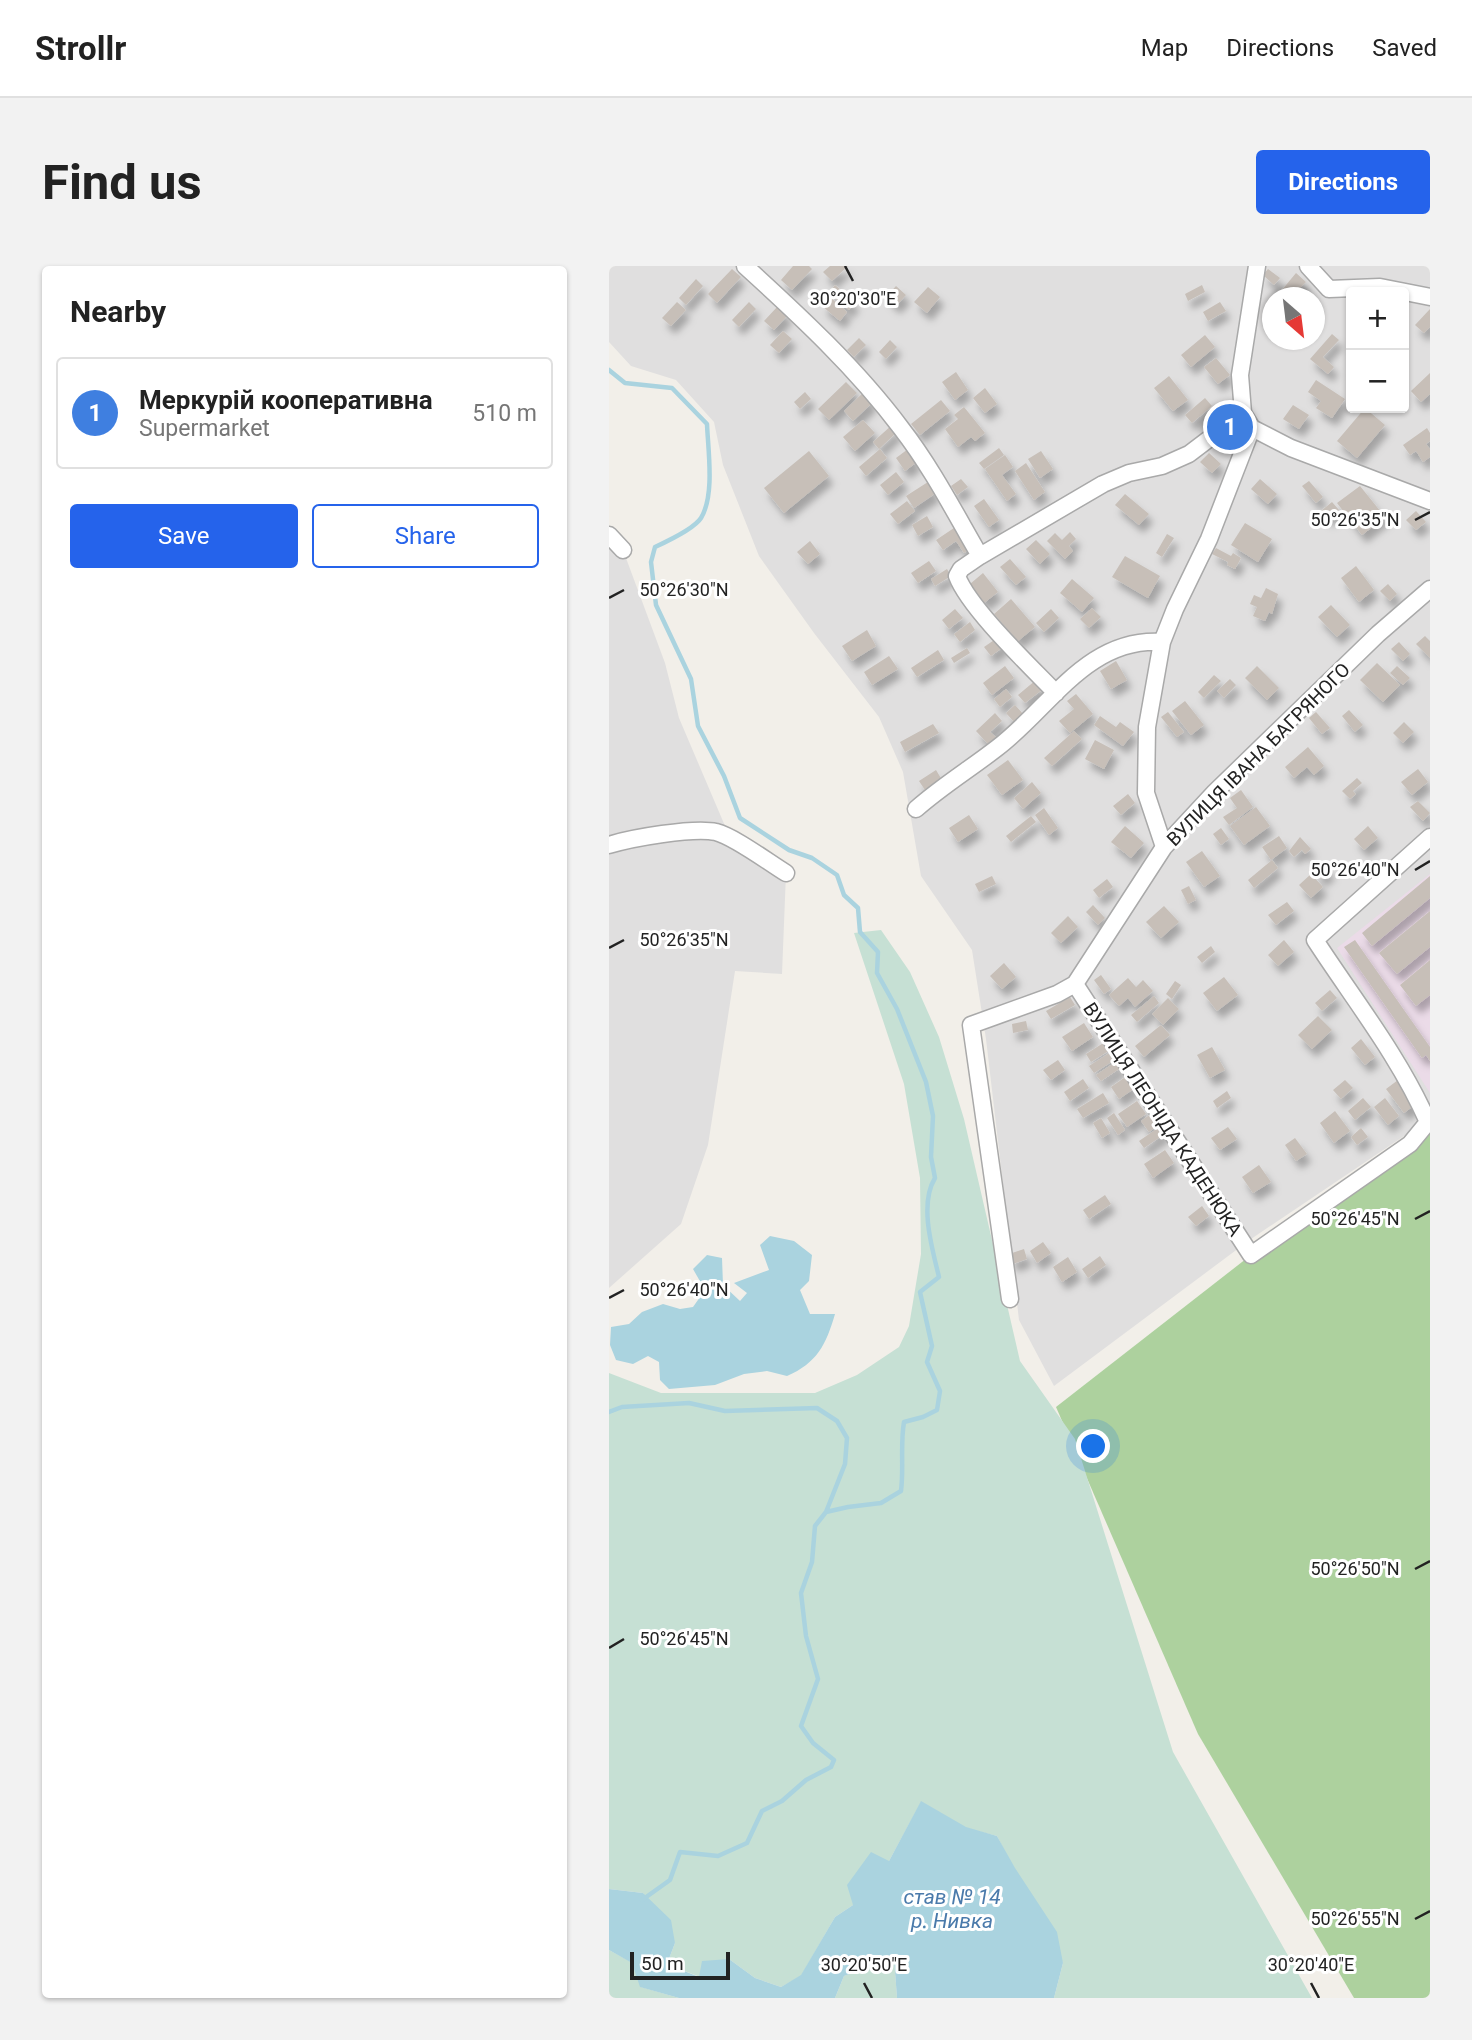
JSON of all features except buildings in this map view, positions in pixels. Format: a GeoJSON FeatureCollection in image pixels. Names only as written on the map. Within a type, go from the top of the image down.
{"type":"FeatureCollection","features":[{"type":"Feature","properties":{"kind":"street"},"geometry":{"type":"LineString","coordinates":[[745,266],[801,317],[858,377],[900,427],[924,460],[980,556]]}},
{"type":"Feature","properties":{"kind":"street"},"geometry":{"type":"LineString","coordinates":[[1257,266],[1240,375],[1244,413],[1252,428],[1291,448],[1430,501]]}},
{"type":"Feature","properties":{"kind":"street"},"geometry":{"type":"LineString","coordinates":[[1308,266],[1329,289],[1380,287],[1430,297]]}},
{"type":"Feature","properties":{"kind":"street"},"geometry":{"type":"LineString","coordinates":[[1056,693],[960,585],[957,576],[961,569],[1103,484],[1129,473],[1162,466],[1189,454],[1244,413]]}},
{"type":"Feature","properties":{"kind":"street"},"geometry":{"type":"LineString","coordinates":[[1164,848],[1146,793],[1147,727],[1162,642],[1209,539],[1252,428]]}},
{"type":"Feature","properties":{"kind":"street"},"geometry":{"type":"LineString","coordinates":[[609,535],[623,551]]}},
{"type":"Feature","properties":{"kind":"street","name":"ВУЛИЦЯ ІВАНА БАГРЯНОГО"},"geometry":{"type":"LineString","coordinates":[[1075,984],[1164,848],[1225,783],[1378,634],[1430,589]]}},
{"type":"Feature","properties":{"kind":"street"},"geometry":{"type":"LineString","coordinates":[[916,809],[944,785],[999,747],[1095,658],[1142,640],[1162,642]]}},
{"type":"Feature","properties":{"kind":"street"},"geometry":{"type":"LineString","coordinates":[[609,845],[626,840],[716,832],[786,873]]}},
{"type":"Feature","properties":{"kind":"street","name":"ВУЛИЦЯ ЛЕОНІДА КАДЕНЮКА"},"geometry":{"type":"LineString","coordinates":[[1075,984],[1251,1255],[1410,1144],[1428,1122],[1411,1085],[1391,1052],[1315,940],[1430,837]]}},
{"type":"Feature","properties":{"kind":"street"},"geometry":{"type":"LineString","coordinates":[[1010,1299],[971,1025],[1057,995],[1075,984]]}},
{"type":"Feature","properties":{"kind":"shaded area"},"geometry":{"type":"Polygon","coordinates":[[[609,266],[1430,266],[1430,1115],[1404,1136],[1251,1239],[1054,1386],[1019,1320],[986,1039],[972,950],[921,876],[903,772],[879,717],[759,556],[723,465],[714,422],[676,380],[631,366],[609,342],[609,266]]]}},
{"type":"Feature","properties":{"kind":"shaded area"},"geometry":{"type":"Polygon","coordinates":[[[609,535],[623,550],[665,663],[679,718],[731,840],[786,873],[782,974],[735,971],[708,1145],[681,1224],[609,1288],[609,535]]]}},
{"type":"Feature","properties":{"kind":"shaded area"},"geometry":{"type":"Polygon","coordinates":[[[1430,874],[1430,1093],[1337,948],[1430,874]]]}},
{"type":"Feature","properties":{"kind":"green space"},"geometry":{"type":"Polygon","coordinates":[[[881,930],[910,972],[939,1037],[964,1119],[1020,1361],[1075,1439],[1173,1752],[1312,1998],[1054,1998],[1063,1963],[997,1836],[966,1828],[921,1802],[889,1861],[853,1905],[835,1917],[801,1976],[781,1987],[755,1978],[729,1959],[700,1977],[667,1964],[675,1943],[643,1893],[609,1889],[609,1373],[661,1393],[815,1393],[857,1375],[899,1347],[909,1326],[921,1254],[920,1178],[904,1084],[854,933],[881,930]]]}},
{"type":"Feature","properties":{"kind":"green space"},"geometry":{"type":"Polygon","coordinates":[[[1430,1121],[1430,1998],[1354,1998],[1198,1734],[1056,1407],[1251,1255],[1430,1121]]]}},
{"type":"Feature","properties":{"kind":"green space"},"geometry":{"type":"Polygon","coordinates":[[[609,1950],[633,1963],[641,1987],[679,1998],[609,1998],[609,1950]]]}},
{"type":"Feature","properties":{"kind":"green space"},"geometry":{"type":"Polygon","coordinates":[[[894,1957],[897,1998],[835,1998],[844,1976],[894,1957]]]}},
{"type":"Feature","properties":{"kind":"water"},"geometry":{"type":"Polygon","coordinates":[[[770,1236],[794,1241],[812,1255],[809,1281],[800,1290],[810,1314],[835,1314],[824,1344],[806,1365],[787,1376],[767,1371],[744,1374],[715,1385],[669,1389],[660,1380],[659,1362],[648,1356],[633,1364],[616,1360],[610,1345],[611,1327],[629,1324],[642,1312],[663,1304],[680,1309],[693,1307],[705,1290],[693,1269],[707,1255],[722,1258],[723,1285],[740,1301],[747,1293],[734,1283],[769,1270],[760,1245],[770,1236]]]}},
{"type":"Feature","properties":{"kind":"water","name":"став № 14 р. Нивка"},"geometry":{"type":"Polygon","coordinates":[[[921,1801],[966,1827],[997,1836],[1057,1932],[1063,1963],[1054,1998],[897,1998],[894,1958],[844,1976],[835,1998],[679,1998],[640,1987],[632,1963],[609,1950],[609,1889],[643,1893],[671,1920],[675,1943],[667,1964],[699,1977],[702,1961],[729,1959],[755,1978],[781,1987],[801,1975],[835,1917],[853,1905],[847,1885],[871,1852],[889,1861],[921,1801]]]}},
{"type":"Feature","properties":{"kind":"waterway"},"geometry":{"type":"LineString","coordinates":[[609,370],[625,383],[672,388],[707,424],[710,472],[705,508],[701,518],[693,526],[655,547],[651,562],[656,605],[691,679],[698,726],[724,776],[740,818],[789,850],[812,858],[837,875],[844,895],[858,908],[860,932],[878,952],[877,973],[897,1009],[926,1082],[933,1116],[931,1157],[935,1178],[930,1189],[927,1213],[939,1277],[920,1292],[932,1346],[927,1362],[940,1391],[937,1410],[904,1422],[901,1491],[881,1503],[826,1512],[815,1526],[812,1562],[801,1593],[806,1636],[818,1679],[801,1726],[813,1743],[834,1760],[831,1767],[806,1780],[782,1801],[762,1811],[747,1843],[718,1856],[680,1852],[670,1880],[642,1900]]}},
{"type":"Feature","properties":{"kind":"waterway"},"geometry":{"type":"LineString","coordinates":[[609,1412],[622,1407],[689,1403],[725,1411],[817,1408],[837,1421],[847,1438],[845,1464],[826,1512]]}},
{"type":"Feature","properties":{"kind":"place","name":"Меркурій кооперативна"},"geometry":{"type":"Point","coordinates":[1230,427]}}]}
